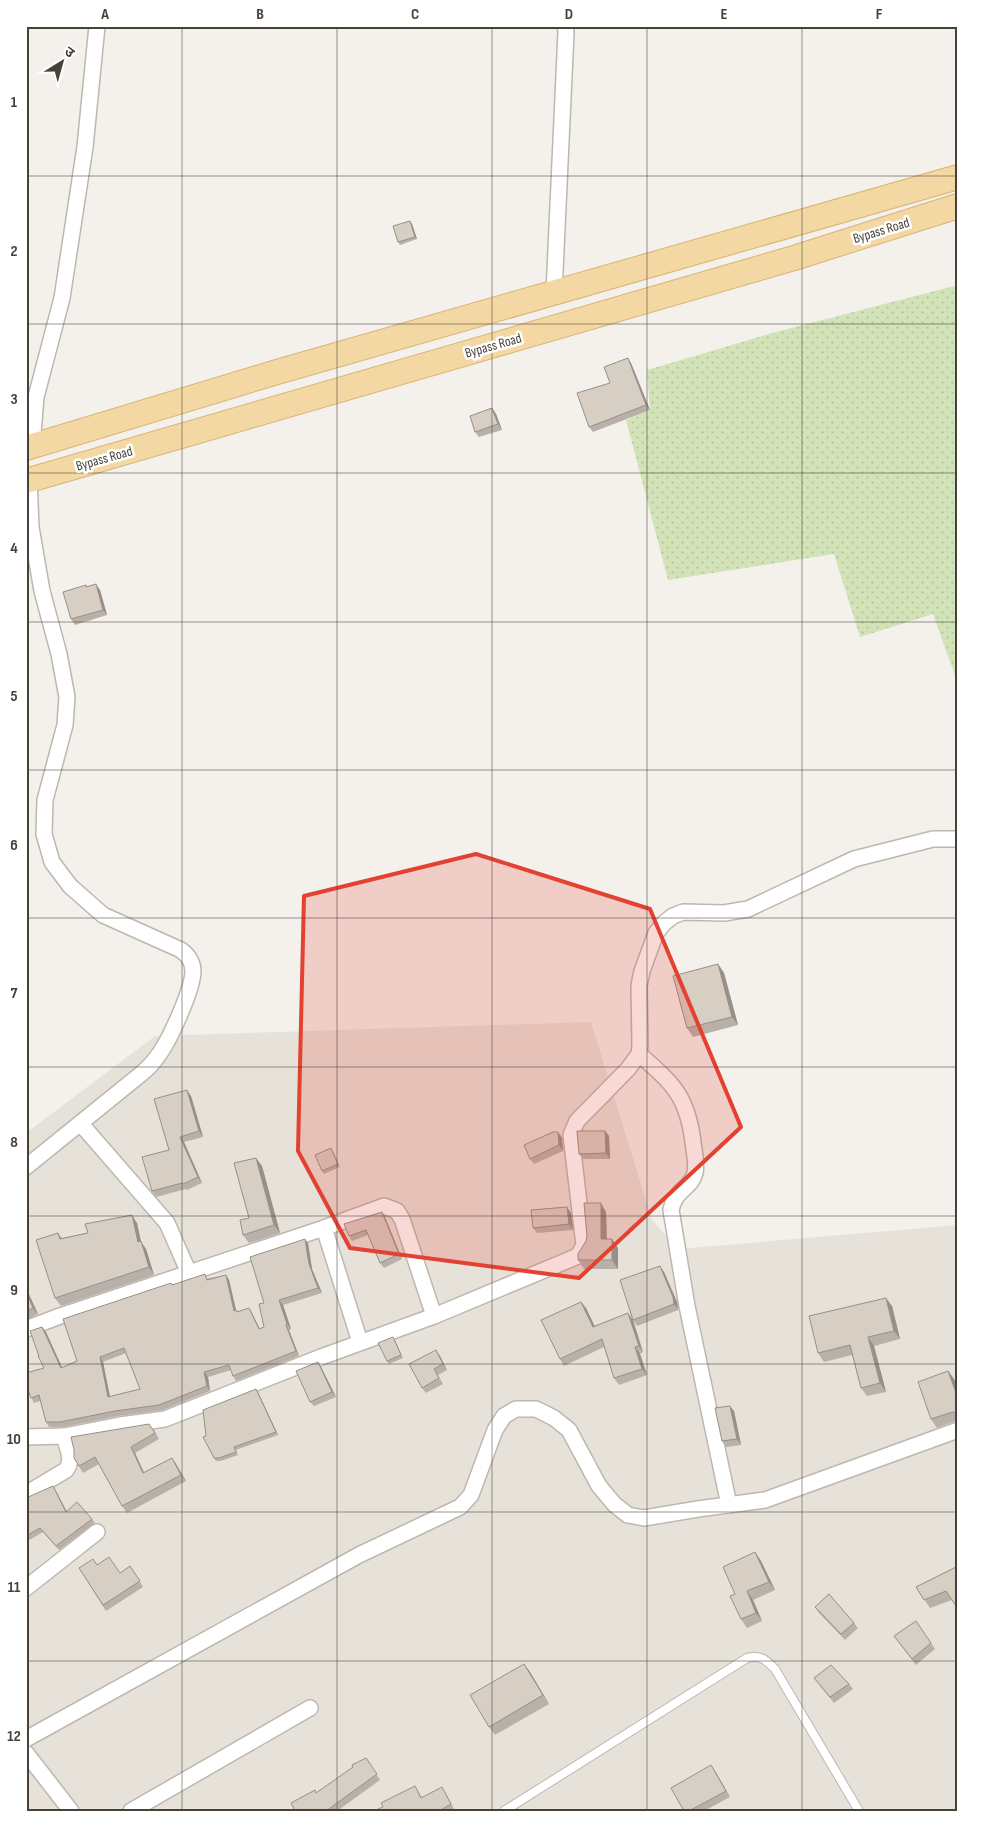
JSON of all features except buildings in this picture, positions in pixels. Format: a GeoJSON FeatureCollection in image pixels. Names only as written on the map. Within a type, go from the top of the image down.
{"type":"FeatureCollection","features":[{"type":"Feature","properties":{"kind":"main road","name":"Bypass Road"},"geometry":{"type":"LineString","coordinates":[[29,447],[277,372],[958,178]]}},
{"type":"Feature","properties":{"kind":"main road","name":"Bypass Road"},"geometry":{"type":"LineString","coordinates":[[28,480],[794,258],[958,206]]}},
{"type":"Feature","properties":{"kind":"street"},"geometry":{"type":"LineString","coordinates":[[29,447],[36,397],[62,298],[85,146],[98,26]]}},
{"type":"Feature","properties":{"kind":"street"},"geometry":{"type":"LineString","coordinates":[[554,293],[566,42],[565,26]]}},
{"type":"Feature","properties":{"kind":"street"},"geometry":{"type":"LineString","coordinates":[[26,1167],[81,1124],[141,1074],[157,1058],[188,995],[193,972],[192,962],[188,955],[181,950],[104,915],[70,886],[52,862],[44,834],[45,800],[65,725],[67,697],[59,654],[42,591],[31,527],[28,480]]}},
{"type":"Feature","properties":{"kind":"street"},"geometry":{"type":"LineString","coordinates":[[26,1437],[64,1436],[120,1425],[165,1419],[360,1342],[434,1316],[572,1259],[582,1251],[584,1245],[570,1135],[577,1121],[628,1070],[639,1054],[639,986],[642,971],[656,933],[664,923],[673,916],[684,912],[724,912],[748,909],[854,859],[933,839],[958,839]]}},
{"type":"Feature","properties":{"kind":"street"},"geometry":{"type":"LineString","coordinates":[[639,1054],[668,1080],[681,1098],[690,1120],[696,1162],[694,1174],[689,1183],[677,1193],[672,1201],[671,1210],[687,1306],[729,1505]]}},
{"type":"Feature","properties":{"kind":"street"},"geometry":{"type":"LineString","coordinates":[[81,1124],[167,1224],[190,1274]]}},
{"type":"Feature","properties":{"kind":"street"},"geometry":{"type":"LineString","coordinates":[[26,1328],[190,1274],[384,1206],[397,1211],[402,1219],[434,1316]]}},
{"type":"Feature","properties":{"kind":"street"},"geometry":{"type":"LineString","coordinates":[[324,1228],[360,1342]]}},
{"type":"Feature","properties":{"kind":"street"},"geometry":{"type":"LineString","coordinates":[[26,1739],[359,1555],[460,1507],[471,1495],[495,1430],[504,1416],[516,1409],[536,1409],[554,1418],[569,1430],[599,1486],[615,1505],[628,1515],[644,1518],[765,1500],[958,1430]]}},
{"type":"Feature","properties":{"kind":"street"},"geometry":{"type":"LineString","coordinates":[[26,1494],[70,1466],[64,1436]]}},
{"type":"Feature","properties":{"kind":"street"},"geometry":{"type":"LineString","coordinates":[[26,1588],[97,1532]]}},
{"type":"Feature","properties":{"kind":"street"},"geometry":{"type":"LineString","coordinates":[[131,1811],[310,1708]]}},
{"type":"Feature","properties":{"kind":"street"},"geometry":{"type":"LineString","coordinates":[[26,1754],[71,1811]]}},
{"type":"Feature","properties":{"kind":"lane"},"geometry":{"type":"LineString","coordinates":[[504,1811],[747,1658],[756,1656],[766,1660],[774,1668],[859,1811]]}},
{"type":"Feature","properties":{"kind":"highlighted area"},"geometry":{"type":"Polygon","coordinates":[[[476,854],[650,909],[741,1127],[579,1278],[350,1248],[298,1151],[304,896],[476,854]]]}},
{"type":"Feature","properties":{"kind":"shaded area"},"geometry":{"type":"Polygon","coordinates":[[[591,1022],[652,1220],[678,1249],[958,1225],[958,1811],[26,1811],[26,1133],[155,1036],[591,1022]]]}},
{"type":"Feature","properties":{"kind":"green space"},"geometry":{"type":"Polygon","coordinates":[[[958,285],[958,684],[933,614],[860,637],[834,554],[668,580],[626,420],[650,410],[647,370],[776,332],[958,285]]]}}]}
